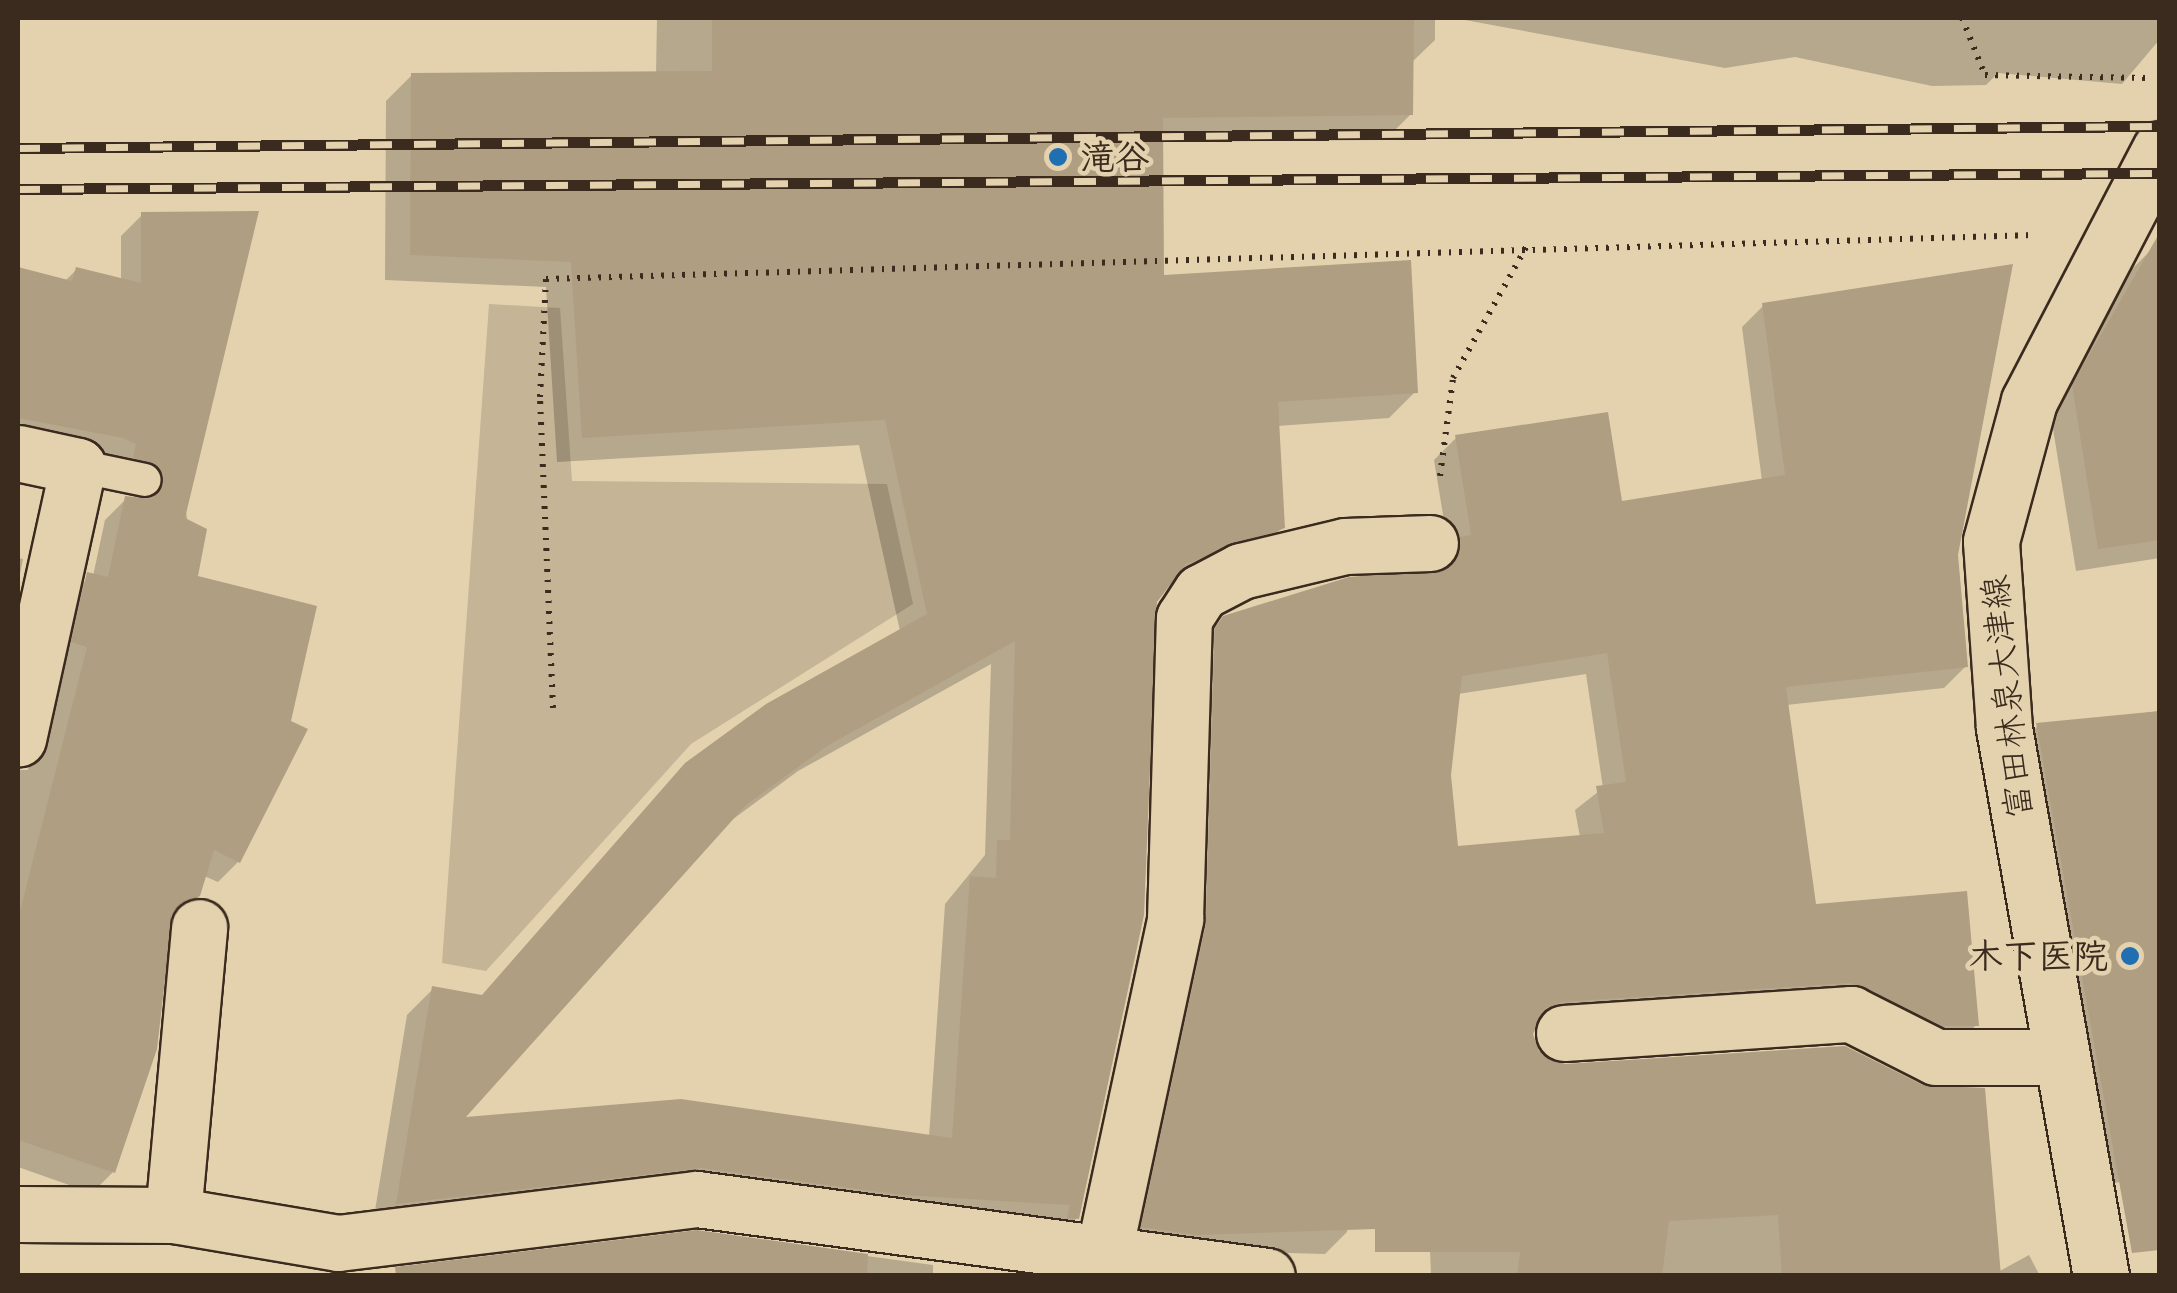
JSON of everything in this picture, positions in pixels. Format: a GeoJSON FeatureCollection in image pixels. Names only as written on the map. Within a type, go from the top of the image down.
{"type":"FeatureCollection","features":[{"type":"Feature","properties":{"kind":"street","name":"富田林泉大津線"},"geometry":{"type":"LineString","coordinates":[[2101,1276],[2059,1057],[2004,728],[1991,541],[2029,401],[2140,226],[2160,150]]}},
{"type":"Feature","properties":{"kind":"street"},"geometry":{"type":"LineString","coordinates":[[18,453],[78,466],[18,746]]}},
{"type":"Feature","properties":{"kind":"street"},"geometry":{"type":"LineString","coordinates":[[1103,1256],[1175,918],[1184,618],[1201,592],[1241,571],[1345,546],[1430,543]]}},
{"type":"Feature","properties":{"kind":"street"},"geometry":{"type":"LineString","coordinates":[[173,1215],[199,927]]}},
{"type":"Feature","properties":{"kind":"street"},"geometry":{"type":"LineString","coordinates":[[1564,1033],[1851,1014],[1936,1058],[2059,1057]]}},
{"type":"Feature","properties":{"kind":"street"},"geometry":{"type":"LineString","coordinates":[[18,1214],[173,1215],[338,1243],[697,1199],[969,1258],[1103,1256],[1267,1276]]}},
{"type":"Feature","properties":{"kind":"lane"},"geometry":{"type":"LineString","coordinates":[[78,466],[145,480]]}},
{"type":"Feature","properties":{"kind":"path"},"geometry":{"type":"LineString","coordinates":[[1962,18],[1984,74],[2160,79]]}},
{"type":"Feature","properties":{"kind":"path"},"geometry":{"type":"LineString","coordinates":[[553,708],[540,397],[546,279],[1529,243],[2018,237],[2140,226]]}},
{"type":"Feature","properties":{"kind":"path"},"geometry":{"type":"LineString","coordinates":[[1430,543],[1453,378],[1529,243]]}},
{"type":"Feature","properties":{"kind":"shaded area"},"geometry":{"type":"Polygon","coordinates":[[[489,304],[560,308],[572,481],[887,484],[913,604],[691,744],[486,971],[442,963],[489,304]]]}},
{"type":"Feature","properties":{"kind":"building"},"geometry":{"type":"Polygon","coordinates":[[[712,18],[1414,18],[1413,115],[1163,118],[1164,275],[1411,260],[1418,393],[1278,402],[1285,528],[1186,564],[1157,602],[1144,915],[1079,1219],[1067,1218],[1070,1205],[903,1195],[701,1168],[396,1204],[432,986],[482,995],[685,763],[766,704],[927,614],[885,420],[582,438],[571,262],[410,255],[411,73],[712,71],[712,18]],[[1015,641],[827,746],[746,805],[466,1117],[681,1099],[952,1138],[970,876],[996,878],[997,840],[1010,840],[1015,641]]]}},
{"type":"Feature","properties":{"kind":"building"},"geometry":{"type":"Polygon","coordinates":[[[259,211],[185,518],[207,529],[198,576],[317,606],[291,721],[308,729],[240,863],[214,850],[200,896],[173,910],[157,1049],[115,1173],[18,1140],[18,919],[87,647],[71,642],[87,572],[108,577],[125,496],[152,499],[164,475],[133,457],[136,444],[123,438],[18,418],[18,267],[72,281],[76,267],[141,283],[141,212],[259,211]]]}},
{"type":"Feature","properties":{"kind":"building"},"geometry":{"type":"Polygon","coordinates":[[[2160,232],[2160,540],[2098,549],[2072,385],[2160,232]]]}},
{"type":"Feature","properties":{"kind":"building"},"geometry":{"type":"Polygon","coordinates":[[[2013,264],[1958,555],[1968,667],[1786,687],[1816,904],[1967,891],[1979,1026],[1943,1026],[1849,983],[1562,1002],[1546,1008],[1533,1034],[1539,1051],[1565,1064],[1845,1046],[1923,1085],[1985,1088],[2001,1276],[1782,1276],[1778,1215],[1669,1221],[1662,1276],[1517,1276],[1520,1252],[1375,1252],[1375,1229],[1197,1235],[1141,1227],[1206,925],[1215,628],[1223,616],[1349,577],[1447,569],[1460,537],[1471,535],[1455,435],[1608,412],[1622,501],[1785,475],[1762,303],[2013,264]],[[1607,653],[1462,676],[1451,775],[1458,846],[1604,833],[1596,786],[1626,782],[1607,653]]]}},
{"type":"Feature","properties":{"kind":"building"},"geometry":{"type":"Polygon","coordinates":[[[2160,711],[2160,1250],[2132,1253],[2036,723],[2160,711]]]}},
{"type":"Feature","properties":{"kind":"building"},"geometry":{"type":"Polygon","coordinates":[[[697,1230],[868,1254],[867,1276],[396,1276],[395,1267],[697,1230]]]}},
{"type":"Feature","properties":{"kind":"railway"},"geometry":{"type":"LineString","coordinates":[[18,148],[2160,126]]}},
{"type":"Feature","properties":{"kind":"railway"},"geometry":{"type":"LineString","coordinates":[[18,189],[2160,173]]}},
{"type":"Feature","properties":{"kind":"place","name":"滝谷"},"geometry":{"type":"Point","coordinates":[1058,157]}},
{"type":"Feature","properties":{"kind":"place","name":"木下医院"},"geometry":{"type":"Point","coordinates":[2130,956]}}]}
